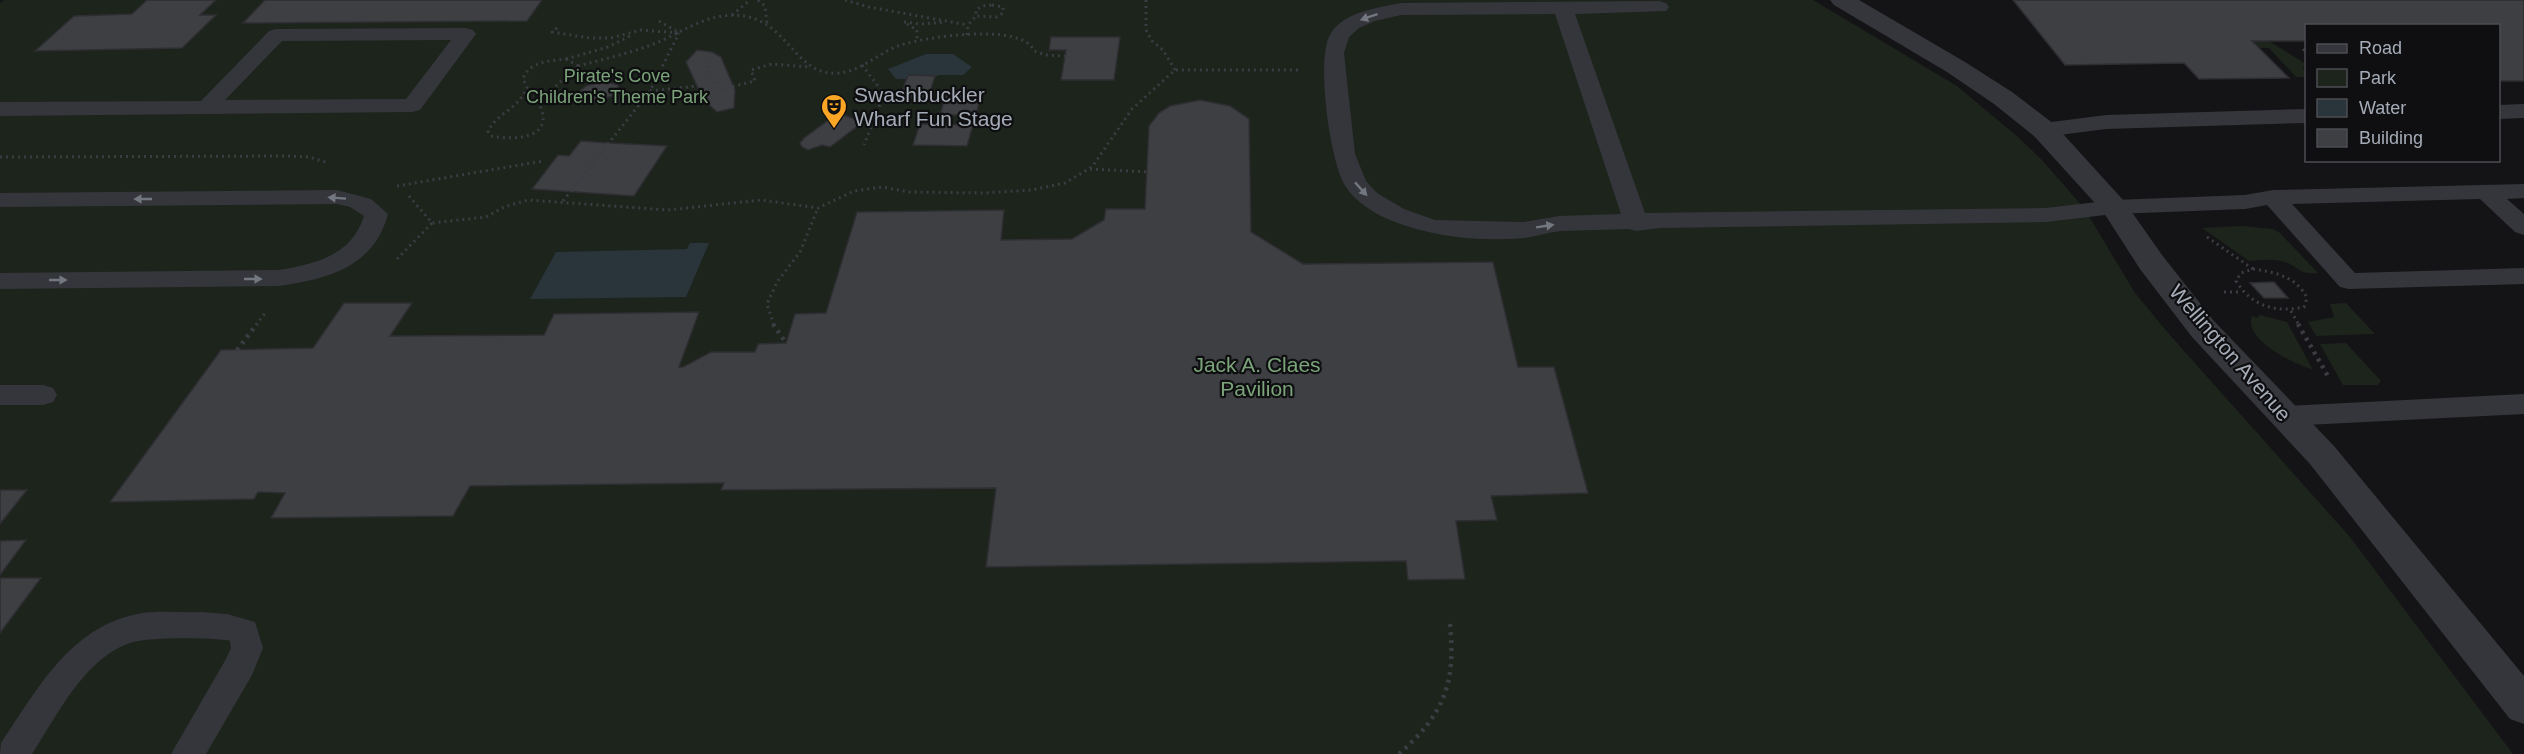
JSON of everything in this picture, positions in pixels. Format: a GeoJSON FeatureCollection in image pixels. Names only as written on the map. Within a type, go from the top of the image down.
{"type":"FeatureCollection","features":[{"type":"Feature","properties":{"kind":"street","name":"Wellington Avenue"},"geometry":{"type":"LineString","coordinates":[[1842,0],[1956,67],[2003,98],[2044,130],[2114,207],[2151,262],[2203,330],[2329,464],[2524,706]]}},
{"type":"Feature","properties":{"kind":"lane"},"geometry":{"type":"LineString","coordinates":[[1659,7],[1401,9],[1352,24],[1340,35],[1334,53],[1334,69],[1344,154],[1355,183],[1369,198],[1396,214],[1432,227],[1481,230],[1524,230],[1559,224],[1636,223],[1660,220],[2046,215],[2114,207],[2246,202],[2273,197],[2524,191]]}},
{"type":"Feature","properties":{"kind":"lane"},"geometry":{"type":"LineString","coordinates":[[1563,8],[1636,223]]}},
{"type":"Feature","properties":{"kind":"lane"},"geometry":{"type":"LineString","coordinates":[[0,109],[206,108],[412,105],[466,34],[276,35],[206,108]]}},
{"type":"Feature","properties":{"kind":"lane"},"geometry":{"type":"LineString","coordinates":[[2500,112],[2524,111]]}},
{"type":"Feature","properties":{"kind":"lane"},"geometry":{"type":"LineString","coordinates":[[2044,130],[2106,122],[2305,116]]}},
{"type":"Feature","properties":{"kind":"lane"},"geometry":{"type":"LineString","coordinates":[[2485,191],[2524,227]]}},
{"type":"Feature","properties":{"kind":"lane"},"geometry":{"type":"LineString","coordinates":[[0,200],[337,197],[356,200],[368,206],[376,214],[374,228],[353,252],[329,267],[303,275],[279,278],[0,280]]}},
{"type":"Feature","properties":{"kind":"lane"},"geometry":{"type":"LineString","coordinates":[[2273,197],[2349,281],[2524,276]]}},
{"type":"Feature","properties":{"kind":"lane"},"geometry":{"type":"LineString","coordinates":[[0,395],[43,395]]}},
{"type":"Feature","properties":{"kind":"lane"},"geometry":{"type":"LineString","coordinates":[[2284,416],[2524,404]]}},
{"type":"Feature","properties":{"kind":"lane"},"geometry":{"type":"LineString","coordinates":[[14,754],[83,655],[111,636],[138,627],[227,625],[244,631],[247,648],[240,665],[188,754]]}},
{"type":"Feature","properties":{"kind":"path"},"geometry":{"type":"LineString","coordinates":[[641,30],[608,47],[566,59],[539,62],[525,73],[523,79],[527,87],[521,102],[490,123],[488,130],[491,136],[513,139],[533,132],[543,120],[539,106],[543,96],[578,66],[632,51],[696,24],[732,15],[750,0]]}},
{"type":"Feature","properties":{"kind":"path"},"geometry":{"type":"LineString","coordinates":[[758,0],[765,6],[766,23]]}},
{"type":"Feature","properties":{"kind":"path"},"geometry":{"type":"LineString","coordinates":[[845,0],[869,7],[968,25]]}},
{"type":"Feature","properties":{"kind":"path"},"geometry":{"type":"LineString","coordinates":[[1146,0],[1146,30],[1152,41],[1163,50],[1175,70]]}},
{"type":"Feature","properties":{"kind":"path"},"geometry":{"type":"LineString","coordinates":[[967,35],[968,25],[976,16],[976,10],[980,6],[988,4],[1003,7],[1003,13],[997,17],[976,16]]}},
{"type":"Feature","properties":{"kind":"path"},"geometry":{"type":"LineString","coordinates":[[732,15],[766,23],[815,72],[839,73],[862,65],[898,46],[917,40],[967,35],[1000,34],[1024,39],[1030,43],[1034,51],[1046,56],[1065,56]]}},
{"type":"Feature","properties":{"kind":"path"},"geometry":{"type":"LineString","coordinates":[[659,21],[679,33]]}},
{"type":"Feature","properties":{"kind":"path"},"geometry":{"type":"LineString","coordinates":[[917,40],[917,30],[904,22],[921,24],[950,21]]}},
{"type":"Feature","properties":{"kind":"path"},"geometry":{"type":"LineString","coordinates":[[557,28],[552,32],[590,38],[611,38],[641,30],[679,33]]}},
{"type":"Feature","properties":{"kind":"path"},"geometry":{"type":"LineString","coordinates":[[563,202],[650,91],[679,33]]}},
{"type":"Feature","properties":{"kind":"path"},"geometry":{"type":"LineString","coordinates":[[566,59],[578,66]]}},
{"type":"Feature","properties":{"kind":"path"},"geometry":{"type":"LineString","coordinates":[[704,60],[718,90],[755,81],[751,70],[772,64],[810,68]]}},
{"type":"Feature","properties":{"kind":"path"},"geometry":{"type":"LineString","coordinates":[[862,65],[884,94],[864,145]]}},
{"type":"Feature","properties":{"kind":"path"},"geometry":{"type":"LineString","coordinates":[[786,343],[773,324],[767,304],[777,282],[800,252],[818,208],[835,198],[868,188],[882,187],[909,192],[984,193],[1032,190],[1065,183],[1090,169],[1132,109],[1175,70],[1334,69]]}},
{"type":"Feature","properties":{"kind":"path"},"geometry":{"type":"LineString","coordinates":[[650,91],[697,86]]}},
{"type":"Feature","properties":{"kind":"path"},"geometry":{"type":"LineString","coordinates":[[0,157],[288,156],[309,157],[336,166]]}},
{"type":"Feature","properties":{"kind":"path"},"geometry":{"type":"LineString","coordinates":[[397,186],[543,161]]}},
{"type":"Feature","properties":{"kind":"path"},"geometry":{"type":"LineString","coordinates":[[1090,169],[1148,172]]}},
{"type":"Feature","properties":{"kind":"path"},"geometry":{"type":"LineString","coordinates":[[387,182],[402,190]]}},
{"type":"Feature","properties":{"kind":"path"},"geometry":{"type":"LineString","coordinates":[[406,194],[432,223],[486,217],[504,207],[528,200],[668,210],[760,200],[818,208]]}},
{"type":"Feature","properties":{"kind":"path"},"geometry":{"type":"LineString","coordinates":[[2201,232],[2253,269]]}},
{"type":"Feature","properties":{"kind":"path"},"geometry":{"type":"LineString","coordinates":[[2253,269],[2270,271],[2288,278],[2302,288],[2307,298],[2304,307],[2291,311],[2274,309],[2254,302],[2241,292],[2236,281],[2241,273],[2253,269]]}},
{"type":"Feature","properties":{"kind":"path"},"geometry":{"type":"LineString","coordinates":[[2215,292],[2241,292]]}},
{"type":"Feature","properties":{"kind":"path"},"geometry":{"type":"LineString","coordinates":[[2291,311],[2329,380]]}},
{"type":"Feature","properties":{"kind":"path"},"geometry":{"type":"LineString","coordinates":[[1399,754],[1423,732],[1441,707],[1449,689],[1453,676],[1454,647],[1450,624]]}},
{"type":"Feature","properties":{"kind":"green space","name":"Jack A. Claes Pavilion"},"geometry":{"type":"Polygon","coordinates":[[[4,0],[1813,0],[1957,86],[2041,159],[2084,208],[2135,293],[2350,537],[2513,754],[0,754],[0,3],[4,0]]]}},
{"type":"Feature","properties":{"kind":"green space"},"geometry":{"type":"Polygon","coordinates":[[[2252,41],[2269,41],[2305,63],[2303,68],[2305,77],[2296,77],[2269,48],[2259,48],[2252,41]]]}},
{"type":"Feature","properties":{"kind":"green space"},"geometry":{"type":"Polygon","coordinates":[[[2242,226],[2272,229],[2280,233],[2318,273],[2304,272],[2279,260],[2249,261],[2202,228],[2242,226]]]}},
{"type":"Feature","properties":{"kind":"green space"},"geometry":{"type":"Polygon","coordinates":[[[2346,303],[2375,334],[2316,336],[2308,322],[2334,317],[2330,304],[2346,303]]]}},
{"type":"Feature","properties":{"kind":"green space"},"geometry":{"type":"Polygon","coordinates":[[[2260,315],[2287,322],[2313,370],[2283,357],[2255,334],[2251,325],[2252,316],[2257,318],[2260,315]]]}},
{"type":"Feature","properties":{"kind":"green space"},"geometry":{"type":"Polygon","coordinates":[[[2346,343],[2381,381],[2378,385],[2343,385],[2320,344],[2346,343]]]}},
{"type":"Feature","properties":{"kind":"water"},"geometry":{"type":"Polygon","coordinates":[[[926,54],[953,54],[972,67],[963,75],[939,75],[931,79],[896,79],[888,69],[926,54]]]}},
{"type":"Feature","properties":{"kind":"water"},"geometry":{"type":"Polygon","coordinates":[[[690,243],[709,243],[686,297],[530,299],[556,252],[687,249],[690,243]]]}},
{"type":"Feature","properties":{"kind":"building"},"geometry":{"type":"Polygon","coordinates":[[[147,0],[216,0],[200,15],[216,15],[182,48],[35,51],[74,16],[132,14],[147,0]]]}},
{"type":"Feature","properties":{"kind":"building"},"geometry":{"type":"Polygon","coordinates":[[[265,0],[542,0],[527,21],[243,23],[265,0]]]}},
{"type":"Feature","properties":{"kind":"building"},"geometry":{"type":"Polygon","coordinates":[[[2013,0],[2524,0],[2524,81],[2500,81],[2500,24],[2305,24],[2305,41],[2252,41],[2289,78],[2199,79],[2184,63],[2065,65],[2013,0]]]}},
{"type":"Feature","properties":{"kind":"building"},"geometry":{"type":"Polygon","coordinates":[[[1051,37],[1120,37],[1114,80],[1061,80],[1066,50],[1049,50],[1051,37]]]}},
{"type":"Feature","properties":{"kind":"building"},"geometry":{"type":"Polygon","coordinates":[[[697,50],[712,52],[721,57],[735,90],[734,108],[717,112],[703,99],[686,62],[697,50]]]}},
{"type":"Feature","properties":{"kind":"building"},"geometry":{"type":"Polygon","coordinates":[[[908,75],[935,76],[928,98],[900,98],[908,75]]]}},
{"type":"Feature","properties":{"kind":"building"},"geometry":{"type":"Polygon","coordinates":[[[604,81],[618,85],[618,90],[613,96],[594,101],[585,100],[580,96],[580,91],[586,86],[604,81]]]}},
{"type":"Feature","properties":{"kind":"building"},"geometry":{"type":"Polygon","coordinates":[[[946,94],[981,95],[976,115],[940,115],[946,94]]]}},
{"type":"Feature","properties":{"kind":"building","name":"Jack A. Claes Pavilion"},"geometry":{"type":"Polygon","coordinates":[[[1200,100],[1230,106],[1249,119],[1251,232],[1303,264],[1493,262],[1518,367],[1554,367],[1588,493],[1491,496],[1497,520],[1456,521],[1465,579],[1408,580],[1406,561],[986,567],[996,488],[721,490],[724,483],[470,486],[453,516],[271,518],[285,493],[258,492],[254,499],[110,502],[221,350],[313,348],[344,303],[412,303],[390,336],[544,335],[554,314],[699,312],[679,367],[711,352],[755,352],[758,344],[786,343],[795,314],[826,313],[857,212],[1004,210],[1001,240],[1072,239],[1104,220],[1106,209],[1145,209],[1149,126],[1159,113],[1170,106],[1200,100]]]}},
{"type":"Feature","properties":{"kind":"building","name":"Swashbuckler Wharf Fun Stage"},"geometry":{"type":"Polygon","coordinates":[[[838,113],[863,122],[830,147],[822,145],[808,150],[802,147],[800,143],[804,138],[838,113]]]}},
{"type":"Feature","properties":{"kind":"building"},"geometry":{"type":"Polygon","coordinates":[[[920,124],[973,125],[967,146],[913,145],[920,124]]]}},
{"type":"Feature","properties":{"kind":"building"},"geometry":{"type":"Polygon","coordinates":[[[581,141],[667,146],[634,196],[532,189],[558,155],[569,156],[581,141]]]}},
{"type":"Feature","properties":{"kind":"building"},"geometry":{"type":"Polygon","coordinates":[[[2274,282],[2288,298],[2264,298],[2250,283],[2274,282]]]}},
{"type":"Feature","properties":{"kind":"building"},"geometry":{"type":"Polygon","coordinates":[[[0,490],[27,490],[0,524],[0,490]]]}},
{"type":"Feature","properties":{"kind":"building"},"geometry":{"type":"Polygon","coordinates":[[[26,540],[0,575],[0,541],[26,540]]]}},
{"type":"Feature","properties":{"kind":"building"},"geometry":{"type":"Polygon","coordinates":[[[0,578],[41,578],[0,633],[0,578]]]}},
{"type":"Feature","properties":{"kind":"place","name":"Swashbuckler Wharf Fun Stage"},"geometry":{"type":"Point","coordinates":[834,130]}},
{"type":"Feature","properties":{"kind":"park label","name":"Pirate's Cove Children's Theme Park"},"geometry":{"type":"Point","coordinates":[617,86]}}]}
